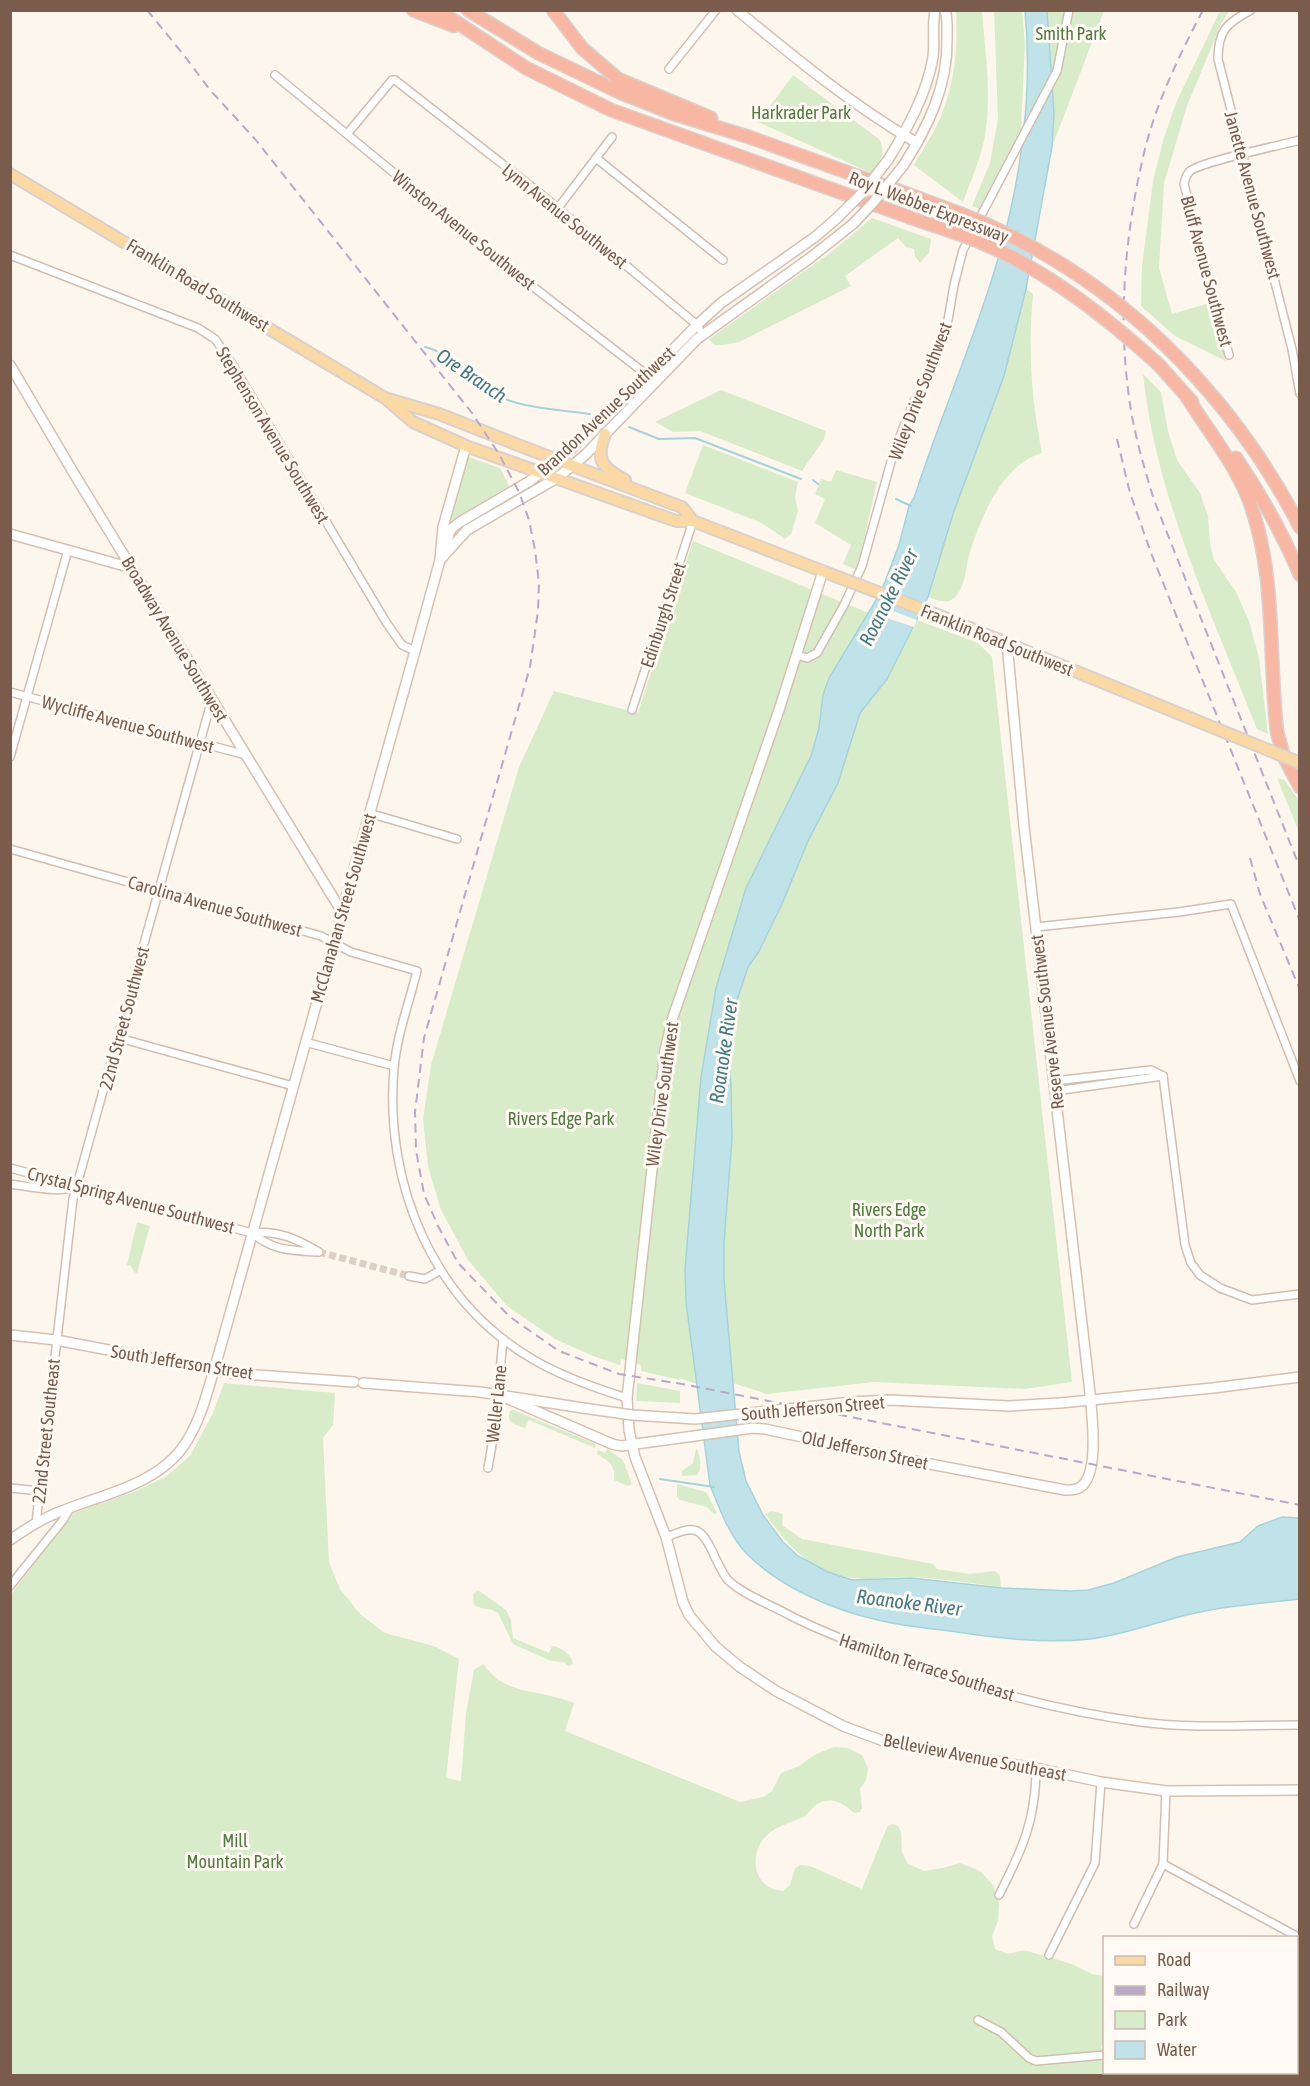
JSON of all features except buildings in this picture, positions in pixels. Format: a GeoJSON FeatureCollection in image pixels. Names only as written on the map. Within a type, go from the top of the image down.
{"type":"FeatureCollection","features":[{"type":"Feature","properties":{"kind":"highway"},"geometry":{"type":"LineString","coordinates":[[413,10],[431,19],[465,29]]}},
{"type":"Feature","properties":{"kind":"highway","name":"Roy L. Webber Expressway"},"geometry":{"type":"LineString","coordinates":[[438,10],[526,68],[611,110],[982,243],[1024,265],[1104,318],[1159,365],[1228,446],[1282,537],[1299,575]]}},
{"type":"Feature","properties":{"kind":"highway","name":"Roy L. Webber Expressway"},"geometry":{"type":"LineString","coordinates":[[468,10],[519,43],[581,75],[674,114],[749,137],[916,197],[979,222],[1040,251],[1138,319],[1188,367],[1230,415],[1267,468],[1299,527]]}},
{"type":"Feature","properties":{"kind":"highway"},"geometry":{"type":"LineString","coordinates":[[552,10],[582,48],[618,79],[717,120],[749,137]]}},
{"type":"Feature","properties":{"kind":"highway"},"geometry":{"type":"LineString","coordinates":[[1187,397],[1236,472],[1253,512],[1266,572],[1277,732],[1284,757],[1299,787]]}},
{"type":"Feature","properties":{"kind":"highway"},"geometry":{"type":"LineString","coordinates":[[1267,468],[1299,514]]}},
{"type":"Feature","properties":{"kind":"main road"},"geometry":{"type":"LineString","coordinates":[[737,10],[840,93],[917,143]]}},
{"type":"Feature","properties":{"kind":"main road","name":"Brandon Avenue Southwest"},"geometry":{"type":"LineString","coordinates":[[440,560],[451,529],[530,481],[573,447],[610,408],[648,375],[721,303],[815,237],[862,193],[888,160],[903,135],[924,89],[933,57],[935,10]]}},
{"type":"Feature","properties":{"kind":"main road","name":"Brandon Avenue Southwest"},"geometry":{"type":"LineString","coordinates":[[440,560],[467,530],[557,478],[585,455],[702,336],[810,258],[853,224],[872,204],[903,166],[936,105],[944,76],[947,46],[945,10]]}},
{"type":"Feature","properties":{"kind":"main road","name":"Franklin Road Southwest"},"geometry":{"type":"LineString","coordinates":[[10,174],[385,398],[413,422],[466,446],[676,521],[693,521],[930,612],[1299,763]]}},
{"type":"Feature","properties":{"kind":"main road","name":"Broadway Avenue Southwest"},"geometry":{"type":"LineString","coordinates":[[11,367],[342,912]]}},
{"type":"Feature","properties":{"kind":"main road","name":"Franklin Road Southwest"},"geometry":{"type":"LineString","coordinates":[[385,398],[432,411],[682,507],[693,521]]}},
{"type":"Feature","properties":{"kind":"main road"},"geometry":{"type":"LineString","coordinates":[[606,434],[600,453],[606,468],[668,502]]}},
{"type":"Feature","properties":{"kind":"main road","name":"McClanahan Street Southwest"},"geometry":{"type":"LineString","coordinates":[[10,1540],[36,1523],[145,1479],[170,1462],[187,1442],[193,1429],[205,1399],[415,651],[440,560],[443,527],[466,446]]}},
{"type":"Feature","properties":{"kind":"main road"},"geometry":{"type":"LineString","coordinates":[[10,534],[132,568]]}},
{"type":"Feature","properties":{"kind":"main road","name":"Wiley Drive Southwest"},"geometry":{"type":"LineString","coordinates":[[632,1445],[627,1398],[637,1289],[666,1041],[797,656],[823,571]]}},
{"type":"Feature","properties":{"kind":"main road","name":"Reserve Avenue Southwest"},"geometry":{"type":"LineString","coordinates":[[1007,643],[1036,927],[1091,1400]]}},
{"type":"Feature","properties":{"kind":"main road","name":"South Jefferson Street"},"geometry":{"type":"LineString","coordinates":[[10,1335],[56,1340],[230,1373],[497,1394],[632,1415],[695,1419],[890,1400],[998,1406],[1060,1403],[1299,1377]]}},
{"type":"Feature","properties":{"kind":"main road","name":"Old Jefferson Street"},"geometry":{"type":"LineString","coordinates":[[497,1394],[612,1444],[632,1445],[753,1428],[765,1429],[1065,1490],[1075,1490],[1084,1484],[1088,1476],[1093,1447],[1091,1400]]}},
{"type":"Feature","properties":{"kind":"main road","name":"Belleview Avenue Southeast"},"geometry":{"type":"LineString","coordinates":[[632,1445],[641,1476],[666,1537],[682,1602],[689,1615],[716,1647],[764,1684],[835,1722],[886,1742],[1036,1768],[1101,1782],[1166,1791],[1299,1790]]}},
{"type":"Feature","properties":{"kind":"street"},"geometry":{"type":"LineString","coordinates":[[669,69],[716,10]]}},
{"type":"Feature","properties":{"kind":"street","name":"Wiley Drive Southwest"},"geometry":{"type":"LineString","coordinates":[[797,656],[807,658],[817,653],[844,605],[862,566],[894,451],[914,401],[925,387],[948,320],[963,250],[1057,71],[1069,10]]}},
{"type":"Feature","properties":{"kind":"street","name":"Janette Avenue Southwest"},"geometry":{"type":"LineString","coordinates":[[1251,10],[1227,25],[1220,38],[1218,59],[1241,155],[1297,361],[1299,394]]}},
{"type":"Feature","properties":{"kind":"street","name":"Winston Avenue Southwest"},"geometry":{"type":"LineString","coordinates":[[275,75],[518,275],[656,382]]}},
{"type":"Feature","properties":{"kind":"street","name":"Lynn Avenue Southwest"},"geometry":{"type":"LineString","coordinates":[[348,133],[392,80],[395,80],[558,208],[697,325],[702,336]]}},
{"type":"Feature","properties":{"kind":"street"},"geometry":{"type":"LineString","coordinates":[[558,208],[612,137]]}},
{"type":"Feature","properties":{"kind":"street","name":"Bluff Avenue Southwest"},"geometry":{"type":"LineString","coordinates":[[1229,355],[1184,184],[1185,178],[1192,170],[1299,140]]}},
{"type":"Feature","properties":{"kind":"street"},"geometry":{"type":"LineString","coordinates":[[596,158],[723,261]]}},
{"type":"Feature","properties":{"kind":"street","name":"Stephenson Avenue Southwest"},"geometry":{"type":"LineString","coordinates":[[10,255],[198,328],[215,339],[386,622],[402,645],[415,651]]}},
{"type":"Feature","properties":{"kind":"street","name":"Edinburgh Street"},"geometry":{"type":"LineString","coordinates":[[632,710],[693,521]]}},
{"type":"Feature","properties":{"kind":"street"},"geometry":{"type":"LineString","coordinates":[[10,757],[68,550]]}},
{"type":"Feature","properties":{"kind":"street","name":"Wycliffe Avenue Southwest"},"geometry":{"type":"LineString","coordinates":[[10,692],[246,755]]}},
{"type":"Feature","properties":{"kind":"street","name":"22nd Street Southwest"},"geometry":{"type":"LineString","coordinates":[[56,1340],[73,1199],[212,699]]}},
{"type":"Feature","properties":{"kind":"street"},"geometry":{"type":"LineString","coordinates":[[369,813],[457,839]]}},
{"type":"Feature","properties":{"kind":"street","name":"Carolina Avenue Southwest"},"geometry":{"type":"LineString","coordinates":[[10,849],[321,936],[351,952],[417,971],[394,1066]]}},
{"type":"Feature","properties":{"kind":"street"},"geometry":{"type":"LineString","coordinates":[[1036,927],[1179,912],[1231,904],[1299,1081]]}},
{"type":"Feature","properties":{"kind":"street"},"geometry":{"type":"LineString","coordinates":[[119,1038],[293,1086]]}},
{"type":"Feature","properties":{"kind":"street"},"geometry":{"type":"LineString","coordinates":[[305,1042],[394,1066],[394,1125],[401,1178],[410,1209],[425,1243],[441,1270],[470,1308],[503,1340],[554,1371],[627,1398]]}},
{"type":"Feature","properties":{"kind":"street"},"geometry":{"type":"LineString","coordinates":[[1055,1086],[1163,1076],[1185,1245],[1191,1263],[1200,1275],[1220,1288],[1252,1300],[1299,1294]]}},
{"type":"Feature","properties":{"kind":"street","name":"Crystal Spring Avenue Southwest"},"geometry":{"type":"LineString","coordinates":[[10,1168],[252,1233]]}},
{"type":"Feature","properties":{"kind":"street"},"geometry":{"type":"LineString","coordinates":[[10,1184],[63,1190],[72,1189],[77,1185]]}},
{"type":"Feature","properties":{"kind":"street"},"geometry":{"type":"LineString","coordinates":[[269,1231],[296,1238],[319,1252],[293,1251],[266,1245],[252,1233],[269,1231]]}},
{"type":"Feature","properties":{"kind":"street"},"geometry":{"type":"LineString","coordinates":[[409,1276],[425,1279],[441,1270]]}},
{"type":"Feature","properties":{"kind":"street","name":"22nd Street Southeast"},"geometry":{"type":"LineString","coordinates":[[36,1523],[56,1340]]}},
{"type":"Feature","properties":{"kind":"street","name":"Weller Lane"},"geometry":{"type":"LineString","coordinates":[[488,1468],[503,1340]]}},
{"type":"Feature","properties":{"kind":"street"},"geometry":{"type":"LineString","coordinates":[[10,1488],[40,1491]]}},
{"type":"Feature","properties":{"kind":"street"},"geometry":{"type":"LineString","coordinates":[[10,1586],[70,1508]]}},
{"type":"Feature","properties":{"kind":"street","name":"Hamilton Terrace Southeast"},"geometry":{"type":"LineString","coordinates":[[666,1537],[695,1530],[706,1540],[730,1582],[746,1592],[840,1639],[969,1684],[1098,1715],[1142,1722],[1178,1725],[1299,1725]]}},
{"type":"Feature","properties":{"kind":"street"},"geometry":{"type":"LineString","coordinates":[[999,1895],[1017,1861],[1030,1825],[1036,1790],[1036,1768]]}},
{"type":"Feature","properties":{"kind":"street"},"geometry":{"type":"LineString","coordinates":[[1049,1955],[1095,1863],[1101,1782]]}},
{"type":"Feature","properties":{"kind":"street"},"geometry":{"type":"LineString","coordinates":[[1134,1924],[1163,1864],[1166,1791]]}},
{"type":"Feature","properties":{"kind":"street"},"geometry":{"type":"LineString","coordinates":[[1163,1864],[1295,1936]]}},
{"type":"Feature","properties":{"kind":"street"},"geometry":{"type":"LineString","coordinates":[[978,2020],[1000,2032],[1029,2058],[1036,2061],[1103,2055]]}},
{"type":"Feature","properties":{"kind":"green space"},"geometry":{"type":"Polygon","coordinates":[[[956,11],[982,11],[988,89],[985,136],[963,202],[914,165],[932,135],[950,90],[956,51],[956,11]]]}},
{"type":"Feature","properties":{"kind":"green space"},"geometry":{"type":"Polygon","coordinates":[[[994,11],[1022,11],[1025,44],[1021,129],[979,209],[972,206],[990,163],[998,119],[994,11]]]}},
{"type":"Feature","properties":{"kind":"green space","name":"Smith Park"},"geometry":{"type":"Polygon","coordinates":[[[1047,11],[1104,11],[1052,147],[1054,112],[1047,11]]]}},
{"type":"Feature","properties":{"kind":"green space"},"geometry":{"type":"Polygon","coordinates":[[[1220,11],[1229,11],[1221,24],[1187,106],[1164,183],[1159,268],[1172,314],[1209,303],[1226,361],[1175,336],[1141,306],[1142,266],[1153,181],[1163,141],[1176,103],[1220,11]]]}},
{"type":"Feature","properties":{"kind":"green space","name":"Harkrader Park"},"geometry":{"type":"Polygon","coordinates":[[[793,75],[879,139],[882,153],[880,161],[871,173],[758,122],[793,75]]]}},
{"type":"Feature","properties":{"kind":"green space"},"geometry":{"type":"Polygon","coordinates":[[[872,218],[931,239],[929,253],[920,263],[915,256],[914,249],[906,247],[898,238],[845,276],[851,286],[739,342],[714,345],[709,339],[830,253],[872,218]]]}},
{"type":"Feature","properties":{"kind":"green space"},"geometry":{"type":"Polygon","coordinates":[[[1026,289],[1033,294],[1032,374],[1035,413],[1042,453],[1029,458],[1015,469],[997,491],[982,519],[960,590],[951,600],[945,602],[928,597],[953,514],[1004,376],[1026,289]]]}},
{"type":"Feature","properties":{"kind":"green space"},"geometry":{"type":"Polygon","coordinates":[[[1143,374],[1161,392],[1168,431],[1177,460],[1200,493],[1208,516],[1214,560],[1236,592],[1249,621],[1259,658],[1268,734],[1257,729],[1188,555],[1160,466],[1143,374]]]}},
{"type":"Feature","properties":{"kind":"green space"},"geometry":{"type":"Polygon","coordinates":[[[721,390],[826,431],[824,439],[802,471],[700,431],[673,432],[655,422],[721,390]]]}},
{"type":"Feature","properties":{"kind":"green space"},"geometry":{"type":"Polygon","coordinates":[[[703,445],[798,482],[795,497],[798,511],[791,534],[785,539],[762,523],[685,493],[703,445]]]}},
{"type":"Feature","properties":{"kind":"green space"},"geometry":{"type":"Polygon","coordinates":[[[468,457],[500,468],[509,486],[451,521],[468,457]]]}},
{"type":"Feature","properties":{"kind":"green space"},"geometry":{"type":"Polygon","coordinates":[[[836,470],[877,482],[857,570],[843,564],[851,545],[815,523],[825,499],[815,494],[821,479],[831,482],[836,470]]]}},
{"type":"Feature","properties":{"kind":"green space","name":"Rivers Edge Park"},"geometry":{"type":"Polygon","coordinates":[[[693,541],[869,613],[823,695],[819,728],[811,756],[746,888],[685,1269],[686,1302],[697,1384],[641,1371],[641,1365],[621,1359],[620,1365],[593,1356],[555,1339],[507,1306],[468,1260],[441,1210],[428,1166],[423,1119],[431,1065],[519,767],[554,691],[638,713],[693,541]]]}},
{"type":"Feature","properties":{"kind":"green space","name":"Rivers Edge North Park"},"geometry":{"type":"Polygon","coordinates":[[[917,620],[978,643],[992,657],[1072,1382],[1025,1389],[874,1382],[767,1394],[733,1383],[724,1280],[724,1243],[732,1138],[728,1053],[733,1012],[748,967],[758,953],[782,904],[808,841],[838,783],[860,713],[887,679],[917,620]]]}},
{"type":"Feature","properties":{"kind":"green space"},"geometry":{"type":"Polygon","coordinates":[[[1277,778],[1284,780],[1299,800],[1299,832],[1277,778]]]}},
{"type":"Feature","properties":{"kind":"green space"},"geometry":{"type":"Polygon","coordinates":[[[137,1222],[150,1226],[137,1273],[127,1265],[137,1222]]]}},
{"type":"Feature","properties":{"kind":"green space","name":"Mill Mountain Park"},"geometry":{"type":"Polygon","coordinates":[[[224,1383],[335,1393],[333,1425],[323,1438],[329,1562],[340,1589],[360,1614],[385,1633],[434,1646],[459,1659],[446,1778],[461,1781],[466,1713],[474,1670],[483,1664],[498,1679],[509,1685],[574,1703],[565,1731],[740,1802],[763,1797],[772,1791],[781,1773],[799,1766],[814,1755],[834,1747],[848,1748],[862,1755],[868,1768],[866,1780],[860,1789],[862,1808],[860,1812],[854,1813],[846,1806],[832,1801],[822,1802],[803,1817],[775,1829],[766,1836],[757,1852],[756,1870],[760,1878],[773,1889],[783,1891],[790,1885],[795,1868],[801,1865],[810,1866],[862,1889],[887,1827],[892,1824],[898,1826],[901,1832],[902,1852],[908,1864],[924,1871],[960,1863],[980,1871],[994,1886],[999,1903],[998,1921],[992,1936],[995,1949],[1008,1954],[1024,1950],[1103,1976],[1103,2042],[1101,2047],[1103,2074],[1112,2075],[11,2075],[10,1596],[72,1514],[138,1490],[165,1477],[190,1456],[213,1413],[224,1383]]]}},
{"type":"Feature","properties":{"kind":"green space"},"geometry":{"type":"Polygon","coordinates":[[[637,1383],[680,1391],[680,1403],[636,1401],[637,1383]]]}},
{"type":"Feature","properties":{"kind":"green space"},"geometry":{"type":"Polygon","coordinates":[[[513,1410],[596,1444],[595,1448],[529,1420],[525,1428],[515,1425],[509,1419],[510,1411],[513,1410]]]}},
{"type":"Feature","properties":{"kind":"green space"},"geometry":{"type":"Polygon","coordinates":[[[607,1449],[623,1460],[632,1484],[628,1486],[614,1480],[614,1470],[608,1461],[597,1454],[598,1450],[605,1453],[607,1449]]]}},
{"type":"Feature","properties":{"kind":"green space"},"geometry":{"type":"Polygon","coordinates":[[[696,1449],[700,1462],[699,1472],[697,1475],[682,1476],[682,1471],[693,1463],[696,1449]]]}},
{"type":"Feature","properties":{"kind":"green space"},"geometry":{"type":"Polygon","coordinates":[[[677,1484],[706,1492],[717,1513],[714,1514],[707,1507],[680,1500],[677,1497],[677,1484]]]}},
{"type":"Feature","properties":{"kind":"green space"},"geometry":{"type":"Polygon","coordinates":[[[772,1511],[783,1514],[782,1525],[802,1539],[933,1564],[937,1569],[970,1574],[995,1571],[1000,1576],[1001,1587],[913,1577],[868,1579],[838,1575],[813,1564],[792,1547],[765,1514],[772,1511]]]}},
{"type":"Feature","properties":{"kind":"green space"},"geometry":{"type":"Polygon","coordinates":[[[478,1590],[506,1610],[511,1620],[513,1638],[549,1653],[552,1646],[559,1648],[566,1652],[573,1664],[569,1666],[563,1662],[551,1661],[513,1644],[498,1613],[474,1605],[473,1594],[478,1590]]]}},
{"type":"Feature","properties":{"kind":"water","name":"Roanoke River"},"geometry":{"type":"Polygon","coordinates":[[[1025,11],[1047,11],[1054,113],[1052,147],[1026,289],[1004,376],[953,514],[928,597],[887,679],[860,713],[838,783],[808,841],[782,904],[758,953],[748,967],[733,1012],[728,1053],[732,1138],[724,1243],[724,1280],[739,1452],[746,1481],[763,1515],[783,1542],[798,1556],[828,1572],[852,1580],[911,1578],[1002,1588],[1088,1590],[1114,1583],[1177,1557],[1240,1542],[1258,1526],[1282,1517],[1299,1518],[1299,1599],[1205,1611],[1105,1637],[1055,1641],[985,1636],[905,1625],[861,1616],[790,1587],[746,1553],[730,1530],[710,1485],[686,1302],[685,1269],[701,1077],[716,988],[746,888],[811,756],[819,728],[823,695],[829,678],[881,592],[899,545],[909,506],[914,498],[989,288],[1008,221],[1021,151],[1027,81],[1025,11]]]}},
{"type":"Feature","properties":{"kind":"pier"},"geometry":{"type":"Polygon","coordinates":[[[879,606],[917,620],[914,627],[874,614],[879,606]]]}},
{"type":"Feature","properties":{"kind":"waterway","name":"Ore Branch"},"geometry":{"type":"LineString","coordinates":[[425,347],[450,359],[486,389],[509,401],[590,414]]}},
{"type":"Feature","properties":{"kind":"waterway","name":"Ore Branch"},"geometry":{"type":"LineString","coordinates":[[629,427],[659,439],[695,438],[801,479]]}},
{"type":"Feature","properties":{"kind":"waterway","name":"Ore Branch"},"geometry":{"type":"LineString","coordinates":[[813,480],[818,484]]}},
{"type":"Feature","properties":{"kind":"waterway","name":"Ore Branch"},"geometry":{"type":"LineString","coordinates":[[896,499],[911,506]]}},
{"type":"Feature","properties":{"kind":"waterway"},"geometry":{"type":"LineString","coordinates":[[660,1479],[714,1487]]}},
{"type":"Feature","properties":{"kind":"tunnel"},"geometry":{"type":"LineString","coordinates":[[319,1252],[409,1276]]}},
{"type":"Feature","properties":{"kind":"railway"},"geometry":{"type":"LineString","coordinates":[[147,10],[210,90],[255,139],[472,413],[499,454],[519,492],[529,520],[539,583],[538,611],[530,667],[424,1038],[415,1112],[416,1150],[424,1194],[458,1263],[510,1317],[559,1351],[619,1374],[682,1384],[1300,1505]]}},
{"type":"Feature","properties":{"kind":"railway"},"geometry":{"type":"LineString","coordinates":[[1203,10],[1163,96],[1150,131],[1138,178],[1129,238],[1124,299],[1128,389],[1135,431],[1154,500],[1300,868]]}},
{"type":"Feature","properties":{"kind":"railway"},"geometry":{"type":"LineString","coordinates":[[1117,439],[1130,493],[1151,553],[1300,921]]}},
{"type":"Feature","properties":{"kind":"railway"},"geometry":{"type":"LineString","coordinates":[[1250,858],[1260,894],[1300,990]]}}]}
